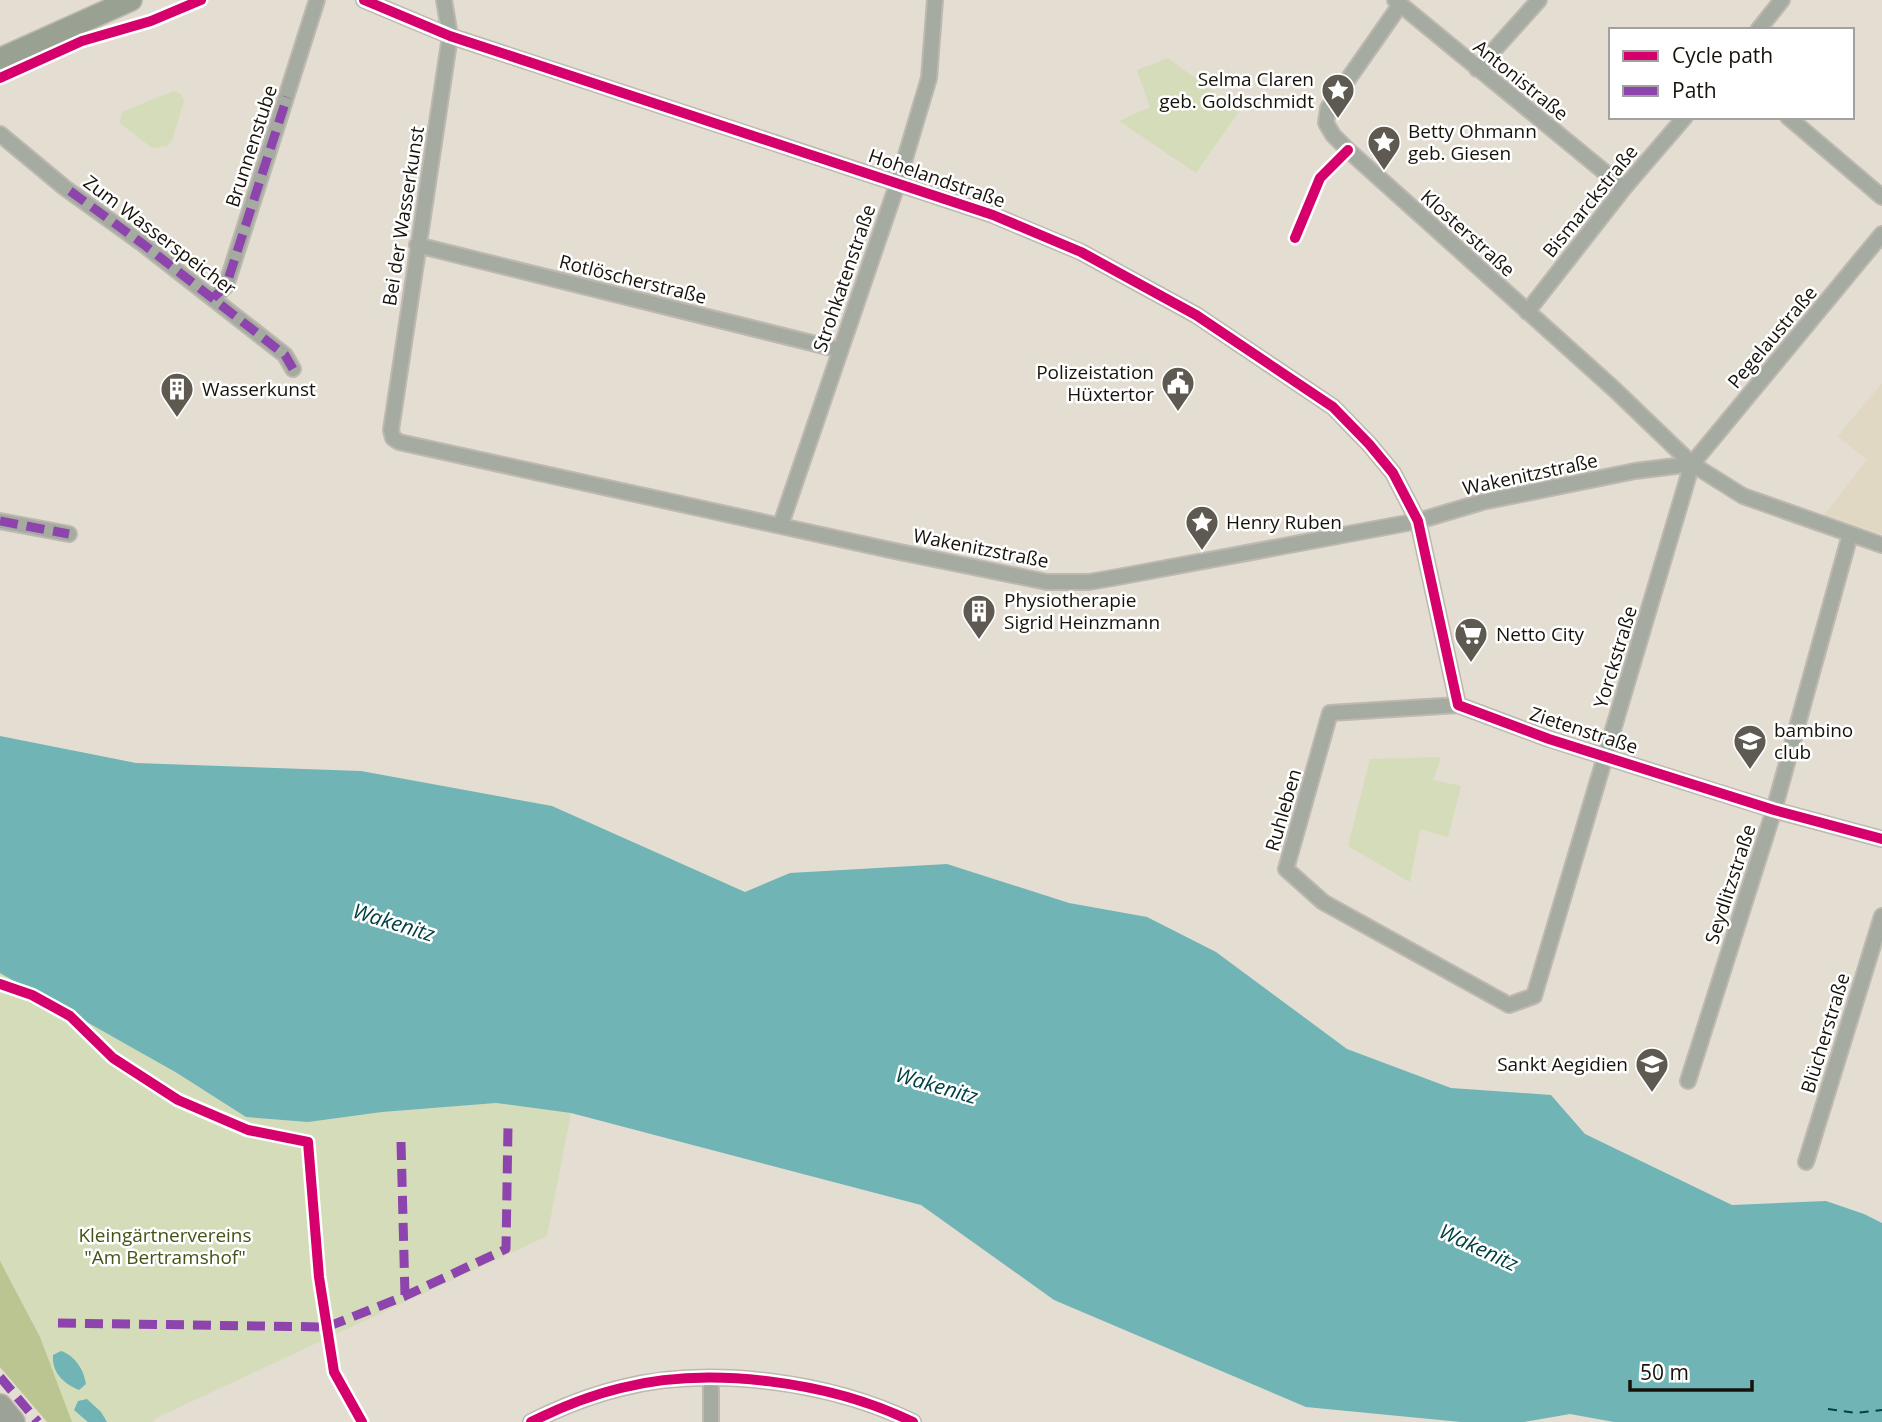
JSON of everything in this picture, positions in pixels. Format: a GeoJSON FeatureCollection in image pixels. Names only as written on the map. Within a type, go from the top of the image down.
{"type":"FeatureCollection","features":[{"type":"Feature","properties":{"kind":"main road"},"geometry":{"type":"LineString","coordinates":[[0,59],[131,0]]}},
{"type":"Feature","properties":{"kind":"main road"},"geometry":{"type":"LineString","coordinates":[[0,1406],[13,1422]]}},
{"type":"Feature","properties":{"kind":"street","name":"Brunnenstube"},"geometry":{"type":"LineString","coordinates":[[213,298],[226,286],[317,0]]}},
{"type":"Feature","properties":{"kind":"street","name":"Hohelandstraße"},"geometry":{"type":"LineString","coordinates":[[364,0],[450,36],[993,215],[1080,252],[1196,315],[1332,407],[1393,473],[1418,520]]}},
{"type":"Feature","properties":{"kind":"street","name":"Bei der Wasserkunst"},"geometry":{"type":"LineString","coordinates":[[393,438],[391,430],[450,36],[444,0]]}},
{"type":"Feature","properties":{"kind":"street"},"geometry":{"type":"LineString","coordinates":[[1478,69],[1539,0]]}},
{"type":"Feature","properties":{"kind":"street"},"geometry":{"type":"LineString","coordinates":[[1760,28],[1782,0]]}},
{"type":"Feature","properties":{"kind":"street","name":"Strohkatenstraße"},"geometry":{"type":"LineString","coordinates":[[780,524],[898,182],[929,78],[938,1]]}},
{"type":"Feature","properties":{"kind":"street","name":"Antonistraße"},"geometry":{"type":"LineString","coordinates":[[1397,3],[1624,188]]}},
{"type":"Feature","properties":{"kind":"street","name":"Klosterstraße"},"geometry":{"type":"LineString","coordinates":[[1397,3],[1328,108],[1326,123],[1333,135],[1692,464]]}},
{"type":"Feature","properties":{"kind":"street","name":"Bismarckstraße"},"geometry":{"type":"LineString","coordinates":[[1527,312],[1624,188],[1683,119]]}},
{"type":"Feature","properties":{"kind":"street"},"geometry":{"type":"LineString","coordinates":[[1790,119],[1882,197]]}},
{"type":"Feature","properties":{"kind":"street","name":"Zum Wasserspeicher"},"geometry":{"type":"LineString","coordinates":[[0,134],[65,188],[144,244],[285,355],[293,369]]}},
{"type":"Feature","properties":{"kind":"street","name":"Pegelaustraße"},"geometry":{"type":"LineString","coordinates":[[1692,464],[1882,234]]}},
{"type":"Feature","properties":{"kind":"street","name":"Rotlöscherstraße"},"geometry":{"type":"LineString","coordinates":[[418,245],[840,350]]}},
{"type":"Feature","properties":{"kind":"street","name":"Wakenitzstraße"},"geometry":{"type":"LineString","coordinates":[[393,438],[399,442],[890,550],[1048,582],[1089,582],[1418,520],[1482,502],[1636,471],[1692,464]]}},
{"type":"Feature","properties":{"kind":"street"},"geometry":{"type":"LineString","coordinates":[[1692,464],[1744,496],[1882,545]]}},
{"type":"Feature","properties":{"kind":"street","name":"Yorckstraße"},"geometry":{"type":"LineString","coordinates":[[1509,1005],[1534,996],[1692,464]]}},
{"type":"Feature","properties":{"kind":"street"},"geometry":{"type":"LineString","coordinates":[[1418,520],[1458,705]]}},
{"type":"Feature","properties":{"kind":"street"},"geometry":{"type":"LineString","coordinates":[[0,521],[69,534]]}},
{"type":"Feature","properties":{"kind":"street","name":"Seydlitzstraße"},"geometry":{"type":"LineString","coordinates":[[1688,1081],[1774,810],[1850,535]]}},
{"type":"Feature","properties":{"kind":"street","name":"Zietenstraße"},"geometry":{"type":"LineString","coordinates":[[1458,705],[1549,739],[1774,810],[1882,839]]}},
{"type":"Feature","properties":{"kind":"street","name":"Ruhleben"},"geometry":{"type":"LineString","coordinates":[[1458,705],[1330,713],[1286,869],[1323,902],[1509,1005]]}},
{"type":"Feature","properties":{"kind":"street","name":"Blücherstraße"},"geometry":{"type":"LineString","coordinates":[[1806,1162],[1882,916]]}},
{"type":"Feature","properties":{"kind":"street"},"geometry":{"type":"LineString","coordinates":[[711,1378],[711,1422]]}},
{"type":"Feature","properties":{"kind":"street"},"geometry":{"type":"LineString","coordinates":[[531,1422],[621,1388],[670,1380],[711,1378],[783,1382],[870,1404],[913,1422]]}},
{"type":"Feature","properties":{"kind":"shaded area"},"geometry":{"type":"Polygon","coordinates":[[[1882,383],[1882,534],[1824,515],[1867,460],[1838,436],[1882,383]]]}},
{"type":"Feature","properties":{"kind":"green space"},"geometry":{"type":"Polygon","coordinates":[[[1168,58],[1239,111],[1196,173],[1119,121],[1150,107],[1137,70],[1168,58]]]}},
{"type":"Feature","properties":{"kind":"green space"},"geometry":{"type":"Polygon","coordinates":[[[173,91],[181,94],[184,101],[172,140],[167,146],[152,148],[120,123],[122,112],[173,91]]]}},
{"type":"Feature","properties":{"kind":"green space"},"geometry":{"type":"Polygon","coordinates":[[[1441,757],[1433,780],[1461,786],[1448,837],[1420,829],[1410,882],[1348,846],[1370,759],[1441,757]]]}},
{"type":"Feature","properties":{"kind":"green space","name":"Kleingärtnervereins \"Am Bertramshof\""},"geometry":{"type":"Polygon","coordinates":[[[0,972],[177,1073],[246,1117],[308,1122],[382,1112],[496,1103],[571,1113],[547,1236],[158,1417],[153,1422],[72,1422],[40,1337],[0,1261],[0,972]]]}},
{"type":"Feature","properties":{"kind":"green space"},"geometry":{"type":"Polygon","coordinates":[[[0,1261],[40,1337],[72,1422],[47,1422],[0,1367],[0,1261]]]}},
{"type":"Feature","properties":{"kind":"water","name":"Wakenitz"},"geometry":{"type":"Polygon","coordinates":[[[0,736],[136,763],[361,771],[552,806],[745,892],[790,873],[947,864],[1069,903],[1147,917],[1216,952],[1347,1049],[1451,1088],[1551,1095],[1585,1134],[1732,1205],[1826,1201],[1882,1223],[1882,1422],[1614,1422],[1570,1414],[1524,1422],[1461,1422],[1306,1407],[1054,1300],[921,1205],[571,1113],[496,1103],[382,1112],[308,1122],[246,1117],[177,1073],[0,973],[0,736]]]}},
{"type":"Feature","properties":{"kind":"water"},"geometry":{"type":"Polygon","coordinates":[[[61,1351],[78,1363],[83,1373],[86,1384],[79,1390],[63,1381],[54,1367],[53,1355],[61,1351]]]}},
{"type":"Feature","properties":{"kind":"water"},"geometry":{"type":"Polygon","coordinates":[[[87,1399],[107,1422],[88,1422],[74,1410],[78,1401],[87,1399]]]}},
{"type":"Feature","properties":{"kind":"ferry route"},"geometry":{"type":"LineString","coordinates":[[1828,1409],[1856,1413],[1882,1410]]}},
{"type":"Feature","properties":{"kind":"marked path"},"geometry":{"type":"LineString","coordinates":[[213,298],[226,286],[287,97]]}},
{"type":"Feature","properties":{"kind":"marked path"},"geometry":{"type":"LineString","coordinates":[[70,191],[143,244],[285,355],[293,369]]}},
{"type":"Feature","properties":{"kind":"marked path"},"geometry":{"type":"LineString","coordinates":[[0,521],[69,534]]}},
{"type":"Feature","properties":{"kind":"marked path"},"geometry":{"type":"LineString","coordinates":[[58,1323],[327,1327],[405,1296],[506,1249],[508,1126]]}},
{"type":"Feature","properties":{"kind":"marked path"},"geometry":{"type":"LineString","coordinates":[[401,1142],[405,1296]]}},
{"type":"Feature","properties":{"kind":"marked path"},"geometry":{"type":"LineString","coordinates":[[0,1377],[38,1422]]}},
{"type":"Feature","properties":{"kind":"cycle path"},"geometry":{"type":"LineString","coordinates":[[0,78],[82,41],[151,21],[201,0]]}},
{"type":"Feature","properties":{"kind":"cycle path"},"geometry":{"type":"LineString","coordinates":[[364,0],[450,36],[993,215],[1081,252],[1196,315],[1333,407],[1393,473],[1418,521],[1458,705],[1549,739],[1774,810],[1882,839]]}},
{"type":"Feature","properties":{"kind":"cycle path"},"geometry":{"type":"LineString","coordinates":[[1295,238],[1320,178],[1348,150]]}},
{"type":"Feature","properties":{"kind":"cycle path"},"geometry":{"type":"LineString","coordinates":[[0,984],[32,995],[70,1016],[113,1058],[178,1100],[248,1130],[308,1142],[319,1277],[334,1372],[362,1422]]}},
{"type":"Feature","properties":{"kind":"cycle path"},"geometry":{"type":"LineString","coordinates":[[531,1422],[575,1403],[621,1388],[656,1381],[693,1378],[770,1381],[808,1388],[881,1408],[913,1422]]}},
{"type":"Feature","properties":{"kind":"place","name":"Selma Claren geb. Goldschmidt"},"geometry":{"type":"Point","coordinates":[1338,120]}},
{"type":"Feature","properties":{"kind":"place","name":"Betty Ohmann geb. Giesen"},"geometry":{"type":"Point","coordinates":[1384,172]}},
{"type":"Feature","properties":{"kind":"place","name":"Polizeistation Hüxtertor"},"geometry":{"type":"Point","coordinates":[1178,413]}},
{"type":"Feature","properties":{"kind":"place","name":"Wasserkunst"},"geometry":{"type":"Point","coordinates":[177,419]}},
{"type":"Feature","properties":{"kind":"place","name":"Henry Ruben"},"geometry":{"type":"Point","coordinates":[1202,552]}},
{"type":"Feature","properties":{"kind":"place","name":"Physiotherapie Sigrid Heinzmann"},"geometry":{"type":"Point","coordinates":[979,641]}},
{"type":"Feature","properties":{"kind":"place","name":"Netto City"},"geometry":{"type":"Point","coordinates":[1471,664]}},
{"type":"Feature","properties":{"kind":"place","name":"bambino club"},"geometry":{"type":"Point","coordinates":[1750,771]}},
{"type":"Feature","properties":{"kind":"place","name":"Sankt Aegidien"},"geometry":{"type":"Point","coordinates":[1652,1094]}}]}
